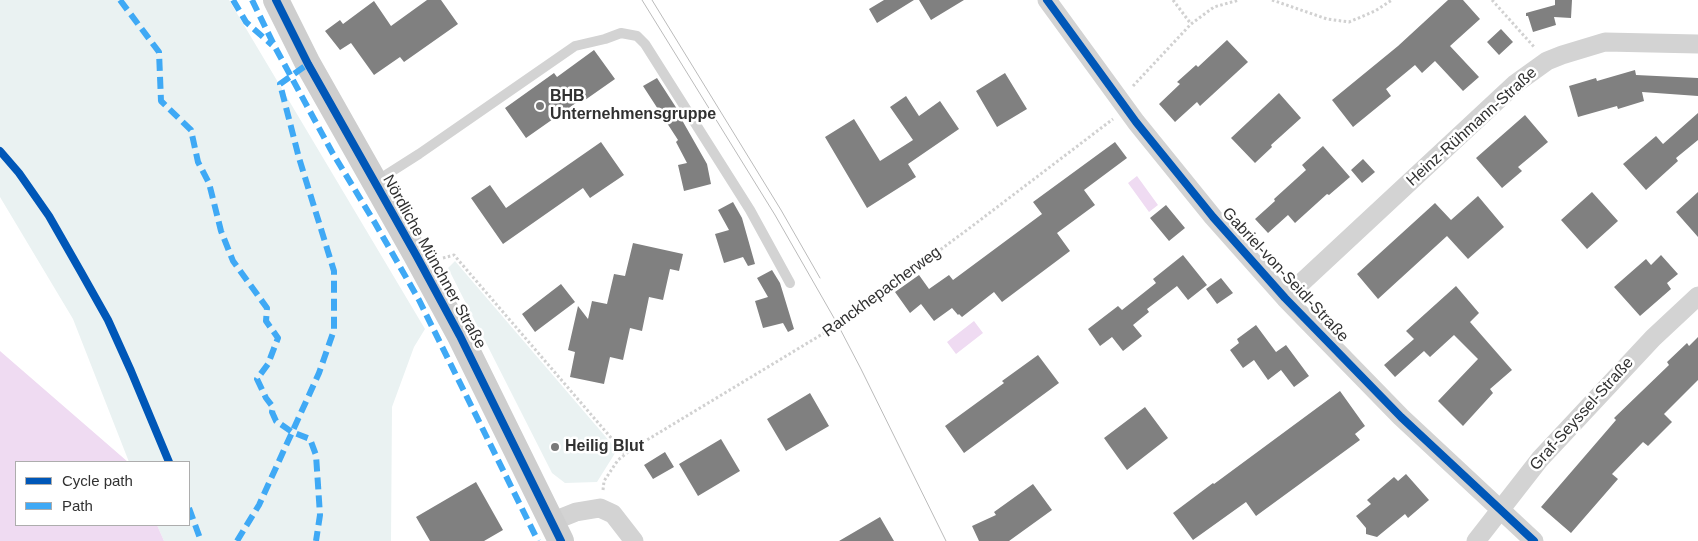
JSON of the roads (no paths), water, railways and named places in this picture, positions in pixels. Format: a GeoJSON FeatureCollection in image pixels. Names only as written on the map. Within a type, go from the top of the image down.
{"type":"FeatureCollection","features":[{"type":"Feature","properties":{"kind":"main road","name":"Nördliche Münchner Straße"},"geometry":{"type":"LineString","coordinates":[[276,0],[308,64],[460,336],[556,531]]}},
{"type":"Feature","properties":{"kind":"street","name":"Gabriel-von-Seidl-Straße"},"geometry":{"type":"LineString","coordinates":[[1047,0],[1122,105],[1196,197],[1285,298],[1401,417],[1534,541]]}},
{"type":"Feature","properties":{"kind":"street","name":"Heinz-Rühmann-Straße"},"geometry":{"type":"LineString","coordinates":[[1285,298],[1515,84],[1547,61],[1605,42],[1698,44]]}},
{"type":"Feature","properties":{"kind":"street","name":"Graf-Seyssel-Straße"},"geometry":{"type":"LineString","coordinates":[[1476,541],[1540,459],[1639,352],[1698,296]]}},
{"type":"Feature","properties":{"kind":"street"},"geometry":{"type":"LineString","coordinates":[[556,531],[576,512],[600,508],[613,514],[634,541]]}},
{"type":"Feature","properties":{"kind":"lane"},"geometry":{"type":"LineString","coordinates":[[375,182],[419,154],[575,46],[606,39],[621,33],[637,36],[645,44],[750,210],[790,283]]}},
{"type":"Feature","properties":{"kind":"tram line"},"geometry":{"type":"LineString","coordinates":[[642,0],[775,215],[838,325],[946,541]]}},
{"type":"Feature","properties":{"kind":"tram line"},"geometry":{"type":"LineString","coordinates":[[652,0],[781,210],[820,278]]}},
{"type":"Feature","properties":{"kind":"place","name":"BHB Unternehmensgruppe"},"geometry":{"type":"Point","coordinates":[540,106]}},
{"type":"Feature","properties":{"kind":"place","name":"Heilig Blut"},"geometry":{"type":"Point","coordinates":[555,447]}}]}
